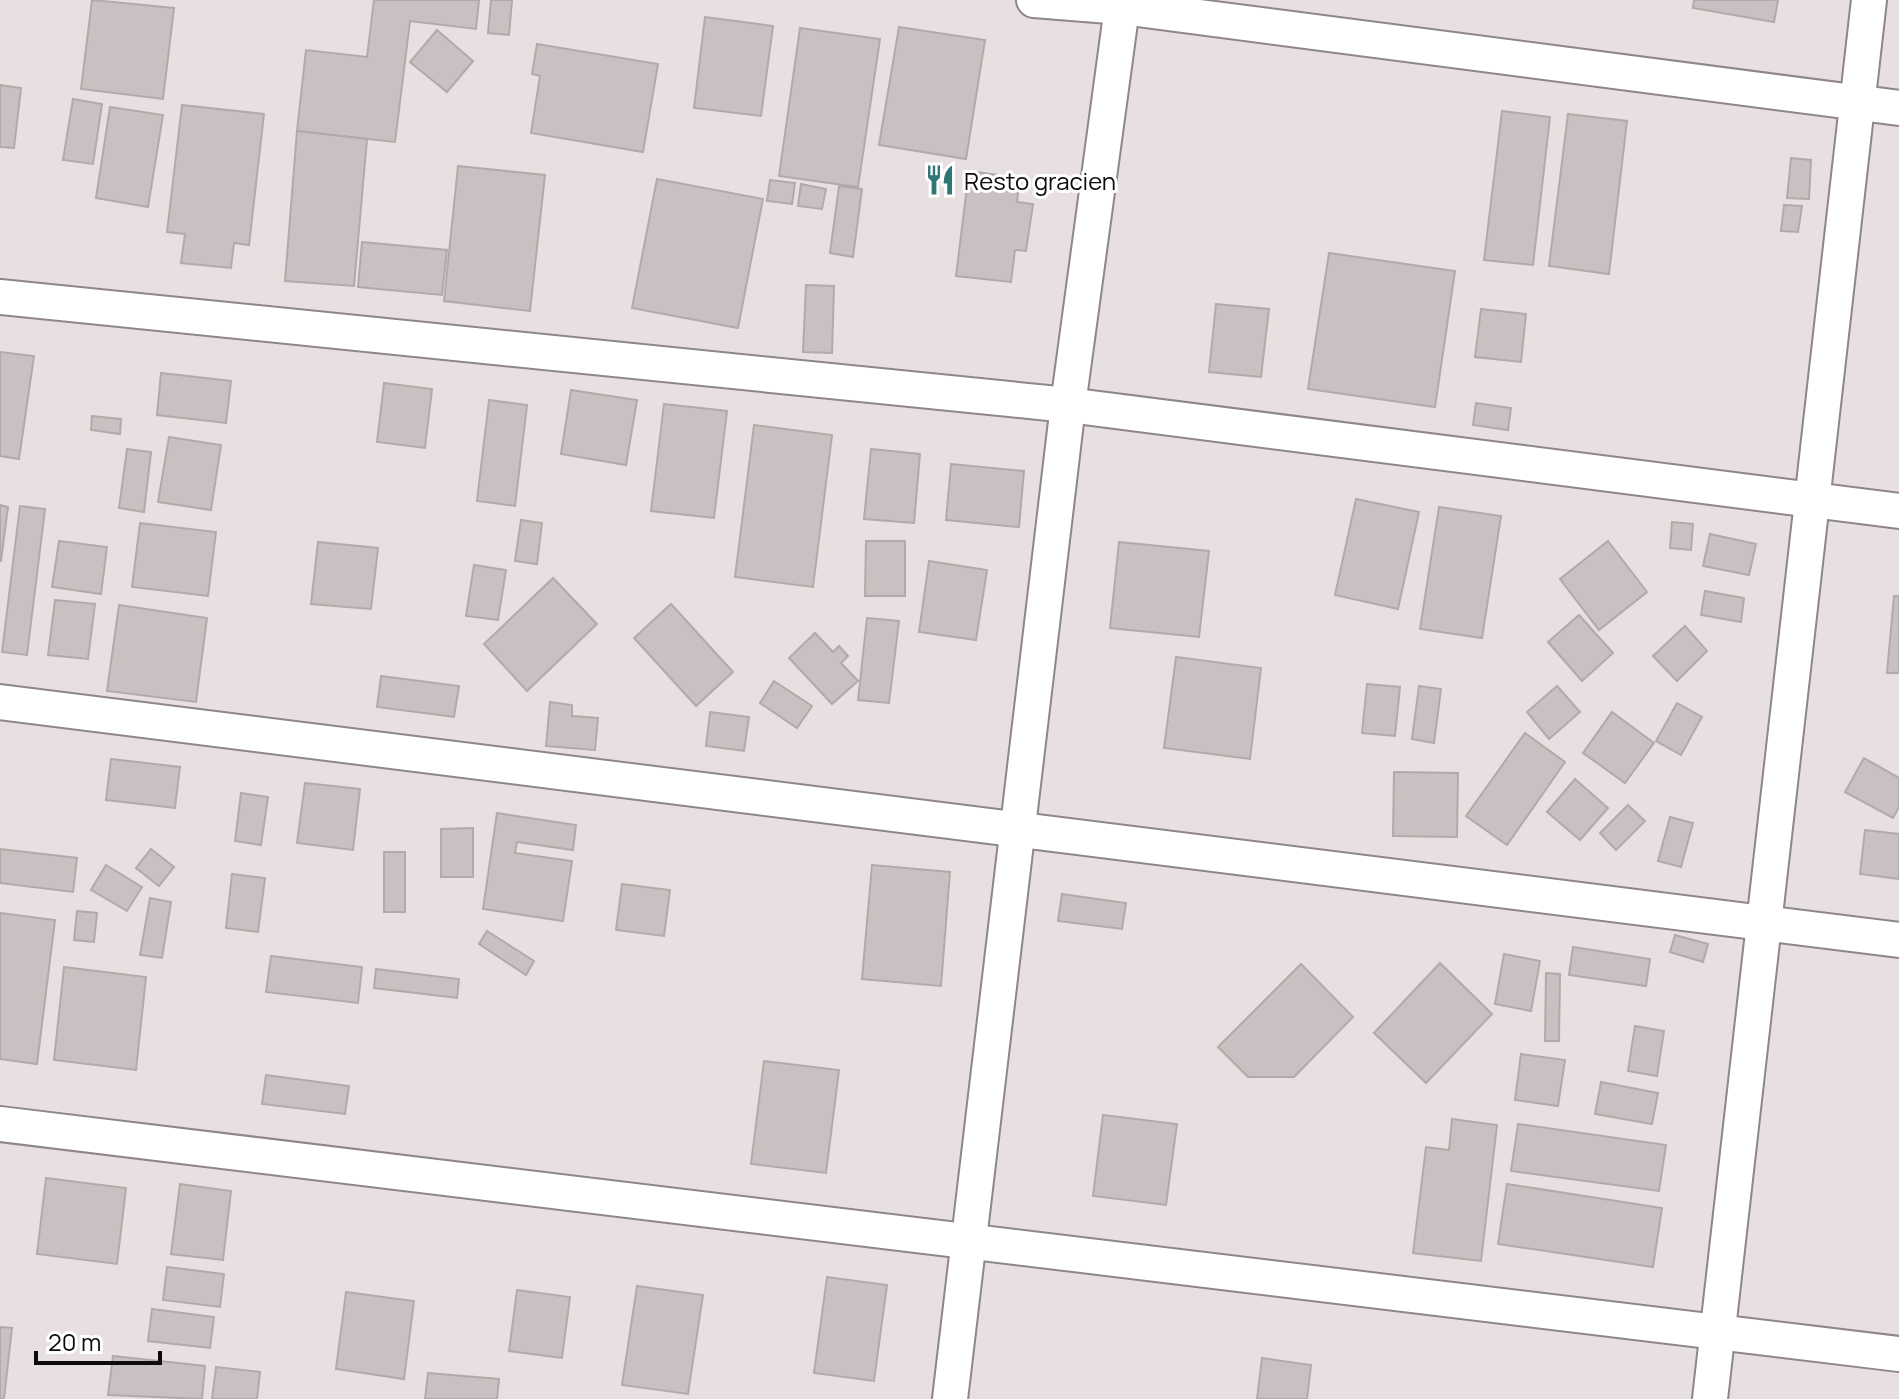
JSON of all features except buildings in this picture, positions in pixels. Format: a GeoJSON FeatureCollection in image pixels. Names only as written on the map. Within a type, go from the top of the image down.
{"type":"FeatureCollection","features":[{"type":"Feature","properties":{"kind":"street"},"geometry":{"type":"LineString","coordinates":[[1034,0],[1122,4],[1899,108]]}},
{"type":"Feature","properties":{"kind":"street"},"geometry":{"type":"LineString","coordinates":[[1710,1399],[1869,0]]}},
{"type":"Feature","properties":{"kind":"street"},"geometry":{"type":"LineString","coordinates":[[950,1399],[1068,405],[1122,4]]}},
{"type":"Feature","properties":{"kind":"street"},"geometry":{"type":"LineString","coordinates":[[0,297],[1068,405],[1899,511]]}},
{"type":"Feature","properties":{"kind":"street"},"geometry":{"type":"LineString","coordinates":[[0,702],[1899,940]]}},
{"type":"Feature","properties":{"kind":"street"},"geometry":{"type":"LineString","coordinates":[[0,1124],[1899,1354]]}},
{"type":"Feature","properties":{"kind":"place","name":"Resto gracien"},"geometry":{"type":"Point","coordinates":[940,180]}}]}
